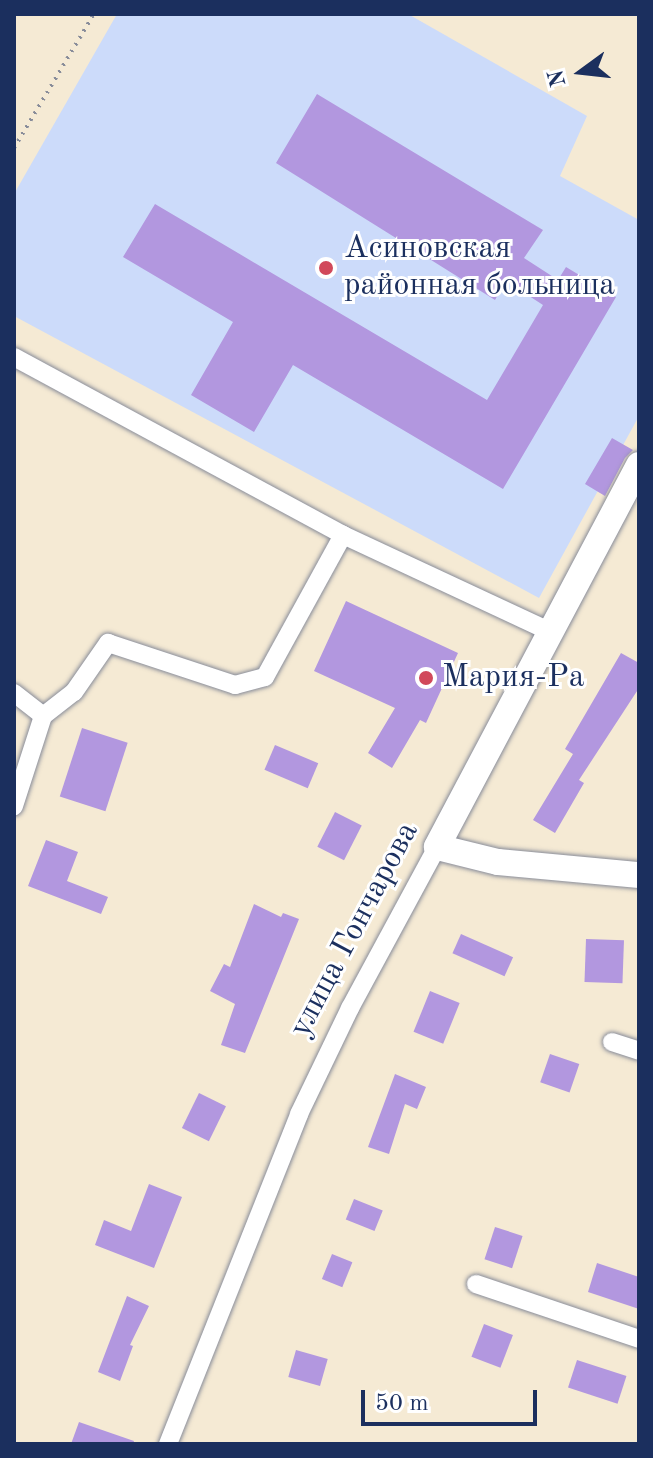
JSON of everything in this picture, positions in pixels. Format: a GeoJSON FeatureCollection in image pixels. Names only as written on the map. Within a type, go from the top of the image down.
{"type":"FeatureCollection","features":[{"type":"Feature","properties":{"kind":"street"},"geometry":{"type":"LineString","coordinates":[[14,357],[343,535],[549,631]]}},
{"type":"Feature","properties":{"kind":"street","name":"улица Гончарова"},"geometry":{"type":"LineString","coordinates":[[168,1444],[299,1114],[350,1008],[639,465]]}},
{"type":"Feature","properties":{"kind":"street"},"geometry":{"type":"LineString","coordinates":[[14,806],[43,716],[74,692],[108,643],[235,685],[265,677],[343,535]]}},
{"type":"Feature","properties":{"kind":"street"},"geometry":{"type":"LineString","coordinates":[[14,693],[43,716]]}},
{"type":"Feature","properties":{"kind":"street"},"geometry":{"type":"LineString","coordinates":[[437,847],[498,862],[639,875]]}},
{"type":"Feature","properties":{"kind":"street"},"geometry":{"type":"LineString","coordinates":[[612,1042],[639,1051]]}},
{"type":"Feature","properties":{"kind":"street"},"geometry":{"type":"LineString","coordinates":[[476,1284],[639,1339]]}},
{"type":"Feature","properties":{"kind":"path"},"geometry":{"type":"LineString","coordinates":[[14,148],[94,14]]}},
{"type":"Feature","properties":{"kind":"shaded area","name":"Асиновская районная больница"},"geometry":{"type":"Polygon","coordinates":[[[117,14],[408,14],[587,116],[560,176],[639,220],[639,416],[539,598],[14,316],[14,194],[117,14]]]}},
{"type":"Feature","properties":{"kind":"building"},"geometry":{"type":"Polygon","coordinates":[[[317,94],[543,230],[524,258],[558,280],[566,267],[616,297],[503,489],[293,365],[254,432],[191,395],[233,322],[123,257],[155,204],[487,400],[543,305],[506,281],[495,300],[276,163],[317,94]]]}},
{"type":"Feature","properties":{"kind":"building"},"geometry":{"type":"Polygon","coordinates":[[[612,438],[633,450],[625,458],[605,496],[585,484],[612,438]]]}},
{"type":"Feature","properties":{"kind":"building"},"geometry":{"type":"Polygon","coordinates":[[[346,601],[458,653],[426,723],[420,720],[392,768],[368,753],[395,708],[314,671],[346,601]]]}},
{"type":"Feature","properties":{"kind":"building"},"geometry":{"type":"Polygon","coordinates":[[[621,653],[639,663],[639,688],[579,780],[584,783],[555,833],[533,820],[573,754],[565,749],[621,653]]]}},
{"type":"Feature","properties":{"kind":"building"},"geometry":{"type":"Polygon","coordinates":[[[82,728],[128,743],[105,811],[60,796],[82,728]]]}},
{"type":"Feature","properties":{"kind":"building"},"geometry":{"type":"Polygon","coordinates":[[[275,745],[318,763],[308,788],[264,770],[275,745]]]}},
{"type":"Feature","properties":{"kind":"building"},"geometry":{"type":"Polygon","coordinates":[[[335,812],[362,826],[344,860],[317,847],[335,812]]]}},
{"type":"Feature","properties":{"kind":"building"},"geometry":{"type":"Polygon","coordinates":[[[46,840],[78,852],[67,881],[108,897],[101,914],[28,886],[46,840]]]}},
{"type":"Feature","properties":{"kind":"building"},"geometry":{"type":"Polygon","coordinates":[[[254,904],[281,917],[283,913],[299,919],[245,1053],[221,1045],[235,1004],[210,991],[224,964],[230,967],[254,904]]]}},
{"type":"Feature","properties":{"kind":"building"},"geometry":{"type":"Polygon","coordinates":[[[461,934],[513,957],[505,976],[452,953],[461,934]]]}},
{"type":"Feature","properties":{"kind":"building"},"geometry":{"type":"Polygon","coordinates":[[[586,939],[624,940],[622,983],[584,982],[586,939]]]}},
{"type":"Feature","properties":{"kind":"building"},"geometry":{"type":"Polygon","coordinates":[[[430,991],[460,1003],[443,1044],[414,1032],[430,991]]]}},
{"type":"Feature","properties":{"kind":"building"},"geometry":{"type":"Polygon","coordinates":[[[550,1054],[579,1064],[570,1092],[540,1082],[550,1054]]]}},
{"type":"Feature","properties":{"kind":"building"},"geometry":{"type":"Polygon","coordinates":[[[395,1074],[426,1087],[417,1109],[405,1104],[389,1154],[368,1147],[395,1074]]]}},
{"type":"Feature","properties":{"kind":"building"},"geometry":{"type":"Polygon","coordinates":[[[199,1093],[226,1106],[209,1141],[182,1128],[199,1093]]]}},
{"type":"Feature","properties":{"kind":"building"},"geometry":{"type":"Polygon","coordinates":[[[149,1184],[182,1197],[154,1268],[95,1245],[104,1220],[131,1231],[149,1184]]]}},
{"type":"Feature","properties":{"kind":"building"},"geometry":{"type":"Polygon","coordinates":[[[354,1199],[383,1211],[375,1231],[346,1219],[354,1199]]]}},
{"type":"Feature","properties":{"kind":"building"},"geometry":{"type":"Polygon","coordinates":[[[495,1227],[523,1236],[512,1268],[484,1259],[495,1227]]]}},
{"type":"Feature","properties":{"kind":"building"},"geometry":{"type":"Polygon","coordinates":[[[332,1254],[352,1262],[342,1287],[322,1279],[332,1254]]]}},
{"type":"Feature","properties":{"kind":"building"},"geometry":{"type":"Polygon","coordinates":[[[597,1263],[639,1277],[639,1309],[588,1292],[597,1263]]]}},
{"type":"Feature","properties":{"kind":"building"},"geometry":{"type":"Polygon","coordinates":[[[127,1296],[149,1306],[130,1345],[133,1346],[120,1381],[98,1372],[127,1296]]]}},
{"type":"Feature","properties":{"kind":"building"},"geometry":{"type":"Polygon","coordinates":[[[484,1324],[513,1335],[500,1368],[471,1357],[484,1324]]]}},
{"type":"Feature","properties":{"kind":"building"},"geometry":{"type":"Polygon","coordinates":[[[296,1350],[328,1359],[320,1386],[288,1377],[296,1350]]]}},
{"type":"Feature","properties":{"kind":"building"},"geometry":{"type":"Polygon","coordinates":[[[577,1360],[626,1376],[617,1404],[568,1388],[577,1360]]]}},
{"type":"Feature","properties":{"kind":"building"},"geometry":{"type":"Polygon","coordinates":[[[79,1422],[134,1441],[133,1444],[71,1444],[79,1422]]]}},
{"type":"Feature","properties":{"kind":"place","name":"Асиновская районная больница"},"geometry":{"type":"Point","coordinates":[326,268]}},
{"type":"Feature","properties":{"kind":"place","name":"Мария-Ра"},"geometry":{"type":"Point","coordinates":[426,678]}}]}
